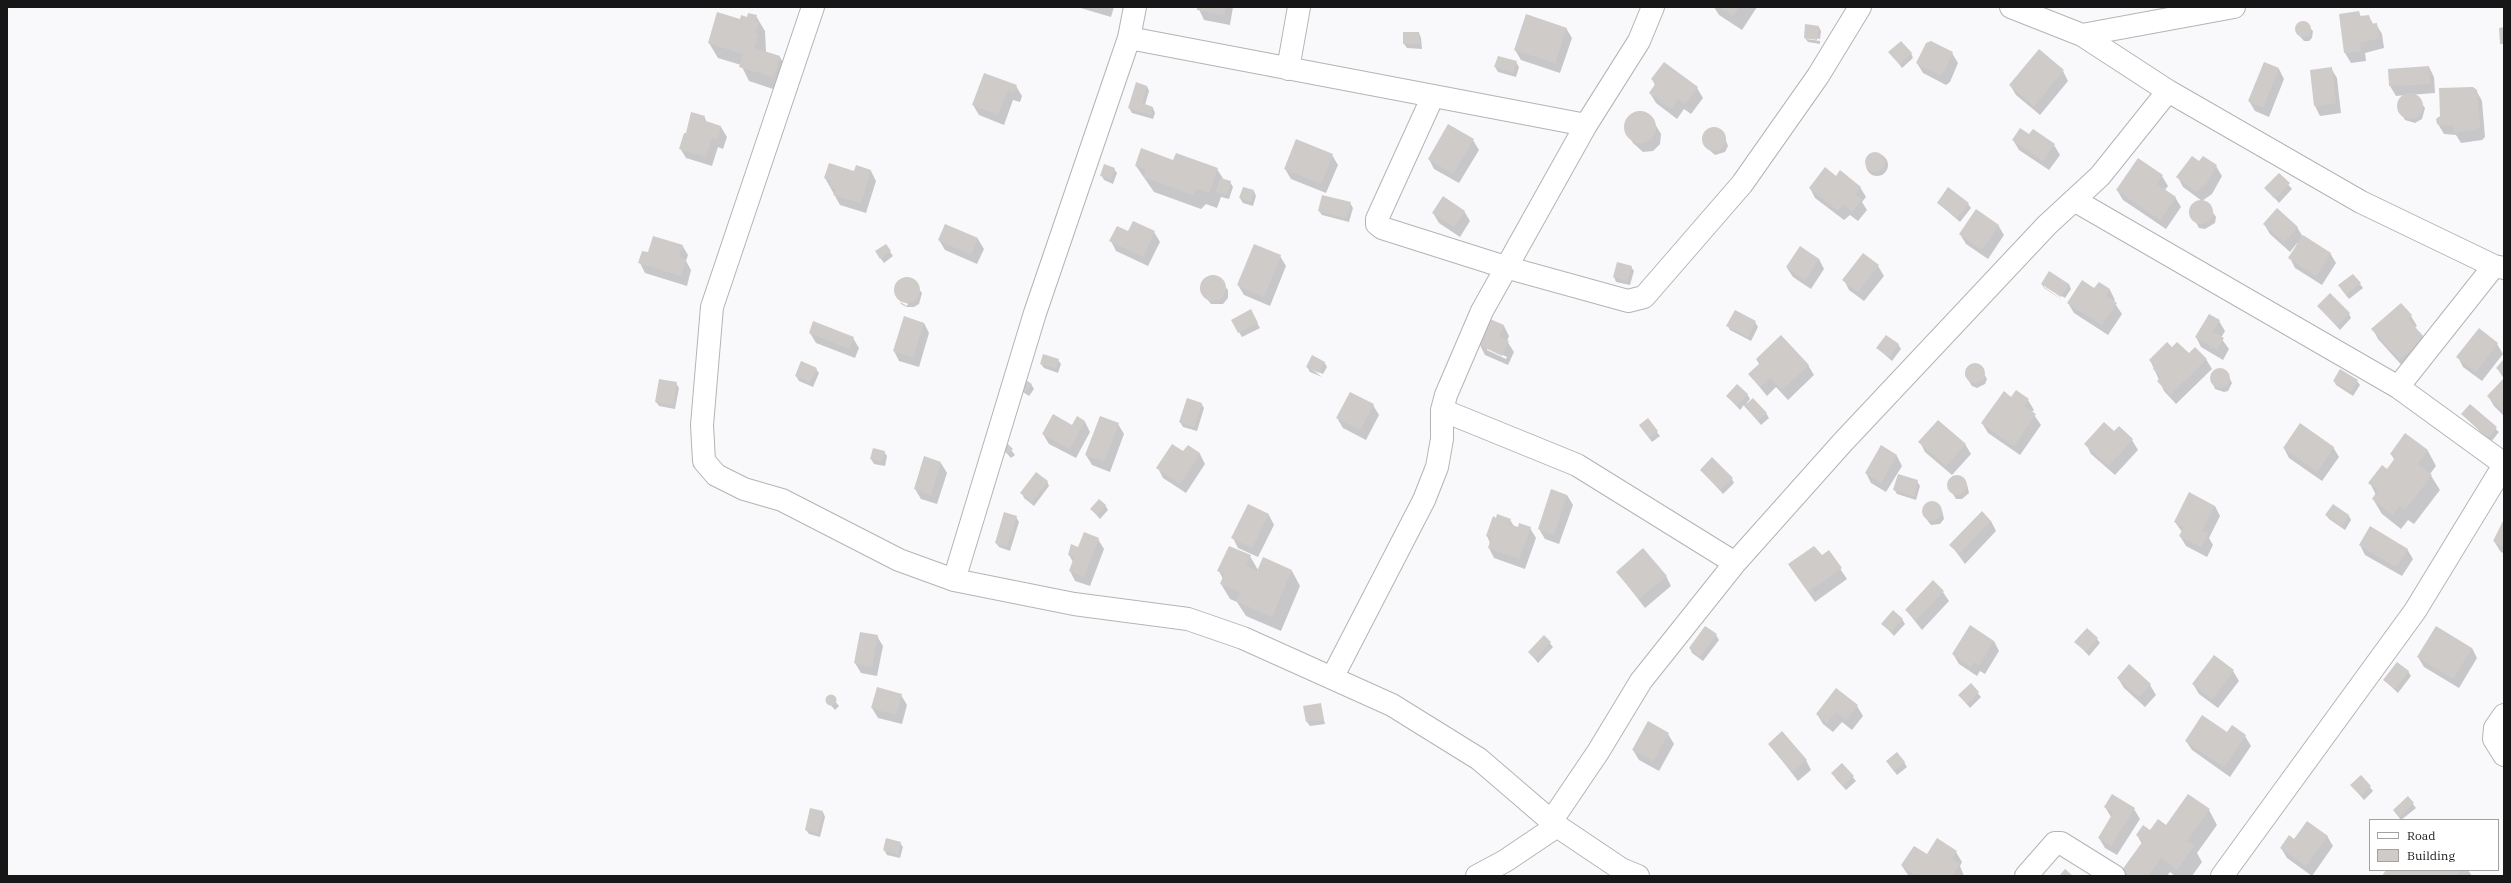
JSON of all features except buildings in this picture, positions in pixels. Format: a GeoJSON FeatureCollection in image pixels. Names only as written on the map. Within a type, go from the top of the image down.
{"type":"FeatureCollection","features":[{"type":"Feature","properties":{"kind":"street"},"geometry":{"type":"LineString","coordinates":[[813,7],[712,308],[702,425],[704,461],[716,475],[744,489],[782,500],[899,560],[954,580],[1074,604],[1188,619],[1242,638],[1392,705],[1479,759],[1554,823],[1621,869],[1638,876]]}},
{"type":"Feature","properties":{"kind":"street"},"geometry":{"type":"LineString","coordinates":[[954,580],[1035,313],[1129,38],[1135,7]]}},
{"type":"Feature","properties":{"kind":"street"},"geometry":{"type":"LineString","coordinates":[[1288,69],[1300,7]]}},
{"type":"Feature","properties":{"kind":"street"},"geometry":{"type":"LineString","coordinates":[[1332,678],[1424,500],[1437,467],[1442,439],[1442,410],[1446,395],[1482,310],[1586,125],[1639,41],[1653,7]]}},
{"type":"Feature","properties":{"kind":"street"},"geometry":{"type":"LineString","coordinates":[[1433,96],[1377,219],[1377,224],[1382,228],[1505,267],[1628,301],[1644,297],[1742,184],[1818,76],[1860,7]]}},
{"type":"Feature","properties":{"kind":"street"},"geometry":{"type":"LineString","coordinates":[[2011,7],[2082,35],[2168,91],[2361,202],[2499,267],[2398,387]]}},
{"type":"Feature","properties":{"kind":"street"},"geometry":{"type":"LineString","coordinates":[[2082,35],[2234,7]]}},
{"type":"Feature","properties":{"kind":"street"},"geometry":{"type":"LineString","coordinates":[[1129,38],[1586,125]]}},
{"type":"Feature","properties":{"kind":"street"},"geometry":{"type":"LineString","coordinates":[[1477,876],[1507,868],[1554,823],[1640,681],[1735,563],[1843,442],[2047,225],[2100,176],[2168,91]]}},
{"type":"Feature","properties":{"kind":"street"},"geometry":{"type":"LineString","coordinates":[[2074,200],[2398,387],[2504,464],[2415,611],[2222,876]]}},
{"type":"Feature","properties":{"kind":"street"},"geometry":{"type":"LineString","coordinates":[[1442,410],[1577,465],[1735,563]]}},
{"type":"Feature","properties":{"kind":"street"},"geometry":{"type":"LineString","coordinates":[[2504,715],[2495,728],[2494,739],[2504,755]]}},
{"type":"Feature","properties":{"kind":"street"},"geometry":{"type":"LineString","coordinates":[[2026,876],[2055,843],[2062,843],[2114,876]]}}]}
